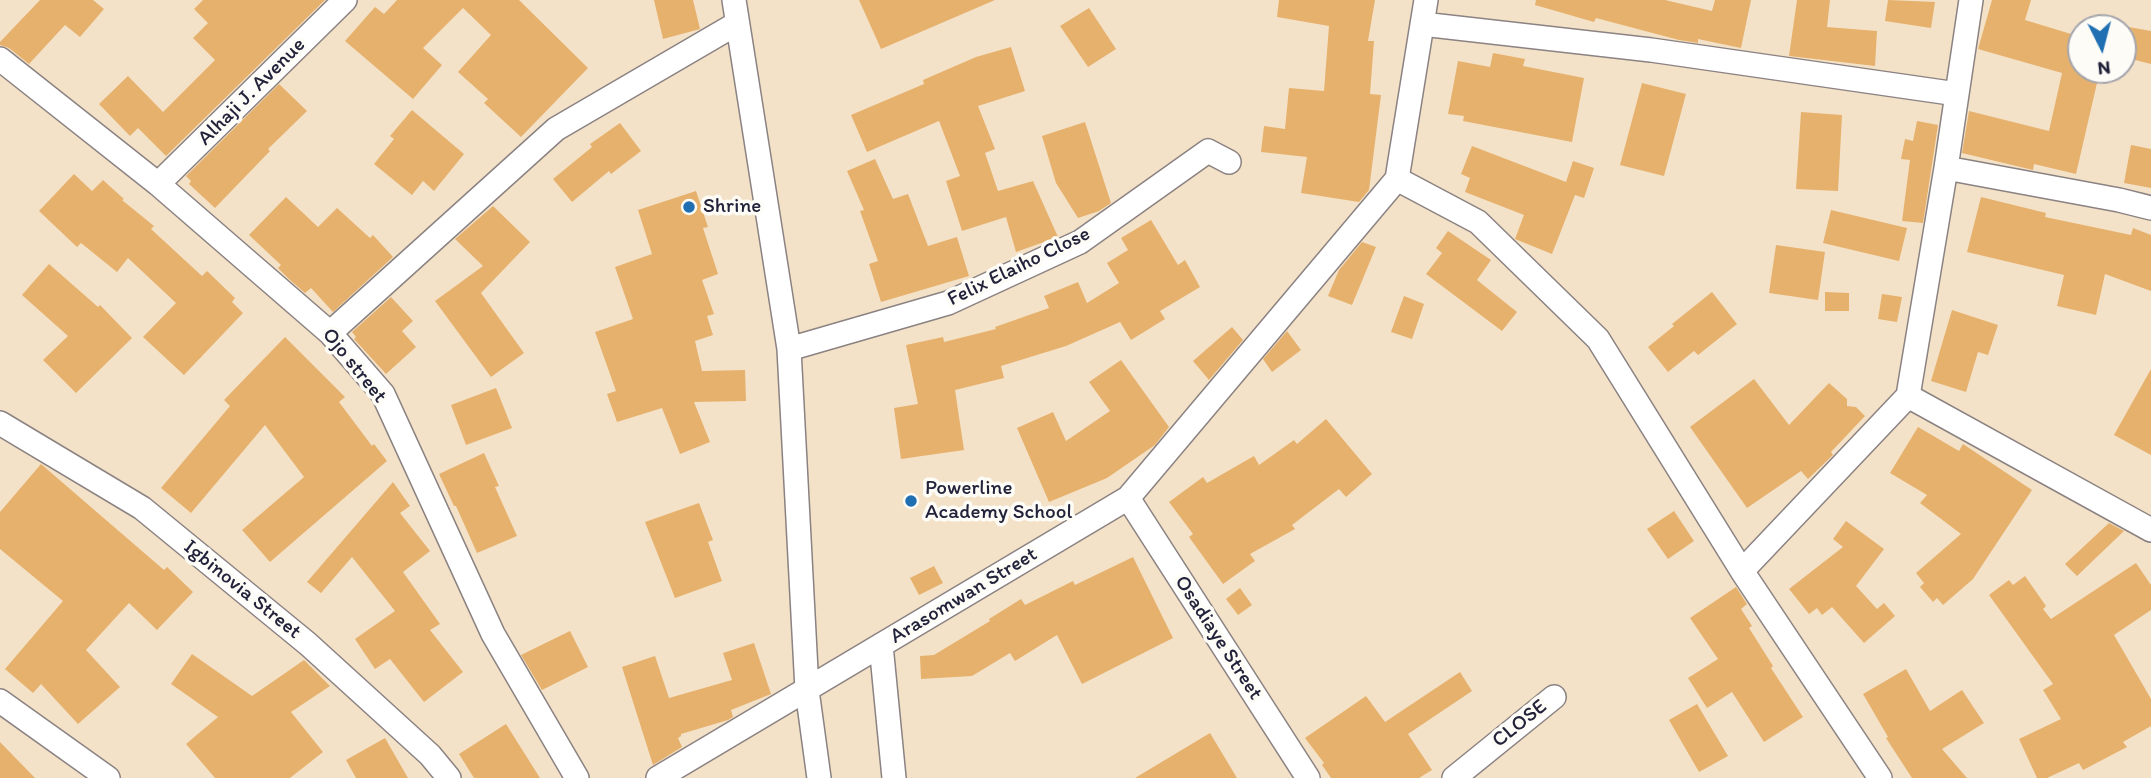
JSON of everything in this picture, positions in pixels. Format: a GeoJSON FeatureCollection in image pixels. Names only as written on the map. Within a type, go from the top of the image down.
{"type":"FeatureCollection","features":[{"type":"Feature","properties":{"kind":"street","name":"Alhaji J. Avenue"},"geometry":{"type":"LineString","coordinates":[[158,184],[345,0]]}},
{"type":"Feature","properties":{"kind":"street"},"geometry":{"type":"LineString","coordinates":[[734,0],[789,349],[807,690],[819,778]]}},
{"type":"Feature","properties":{"kind":"street"},"geometry":{"type":"LineString","coordinates":[[1426,0],[1397,179],[1478,222],[1598,339],[1742,571],[1880,778]]}},
{"type":"Feature","properties":{"kind":"street"},"geometry":{"type":"LineString","coordinates":[[1742,571],[1908,396],[1972,0]]}},
{"type":"Feature","properties":{"kind":"street"},"geometry":{"type":"LineString","coordinates":[[330,333],[556,129],[736,24]]}},
{"type":"Feature","properties":{"kind":"street"},"geometry":{"type":"LineString","coordinates":[[1422,24],[1651,50],[1957,94]]}},
{"type":"Feature","properties":{"kind":"street","name":"Ojo street"},"geometry":{"type":"LineString","coordinates":[[0,59],[158,184],[330,333],[383,394],[493,634],[577,778]]}},
{"type":"Feature","properties":{"kind":"street","name":"Felix Elaiho Close"},"geometry":{"type":"LineString","coordinates":[[789,349],[948,303],[1080,242],[1208,150],[1229,162]]}},
{"type":"Feature","properties":{"kind":"street"},"geometry":{"type":"LineString","coordinates":[[1946,168],[2151,208]]}},
{"type":"Feature","properties":{"kind":"street","name":"Arasomwan Street"},"geometry":{"type":"LineString","coordinates":[[658,778],[1128,498],[1397,179]]}},
{"type":"Feature","properties":{"kind":"street"},"geometry":{"type":"LineString","coordinates":[[1908,396],[2151,530]]}},
{"type":"Feature","properties":{"kind":"street","name":"Igbinovia Street"},"geometry":{"type":"LineString","coordinates":[[6,427],[142,508],[308,644],[430,755],[450,778]]}},
{"type":"Feature","properties":{"kind":"street","name":"Osadiaye Street"},"geometry":{"type":"LineString","coordinates":[[1128,498],[1308,778]]}},
{"type":"Feature","properties":{"kind":"street"},"geometry":{"type":"LineString","coordinates":[[881,646],[894,778]]}},
{"type":"Feature","properties":{"kind":"street","name":"CLOSE"},"geometry":{"type":"LineString","coordinates":[[1454,778],[1554,697]]}},
{"type":"Feature","properties":{"kind":"street"},"geometry":{"type":"LineString","coordinates":[[2,706],[108,778]]}},
{"type":"Feature","properties":{"kind":"building"},"geometry":{"type":"Polygon","coordinates":[[[40,0],[93,0],[104,9],[80,37],[65,25],[29,64],[9,48],[0,45],[0,42],[40,0]]]}},
{"type":"Feature","properties":{"kind":"building"},"geometry":{"type":"Polygon","coordinates":[[[203,0],[325,0],[166,156],[138,128],[130,136],[99,104],[128,76],[163,112],[215,60],[193,38],[208,23],[194,9],[203,0]]]}},
{"type":"Feature","properties":{"kind":"building"},"geometry":{"type":"Polygon","coordinates":[[[397,0],[519,0],[588,68],[521,137],[484,103],[488,99],[458,72],[491,35],[463,8],[423,48],[442,65],[413,99],[345,41],[375,7],[384,14],[397,0]]]}},
{"type":"Feature","properties":{"kind":"building"},"geometry":{"type":"Polygon","coordinates":[[[654,0],[693,0],[700,29],[663,39],[654,0]]]}},
{"type":"Feature","properties":{"kind":"building"},"geometry":{"type":"Polygon","coordinates":[[[859,0],[995,0],[881,49],[859,0]]]}},
{"type":"Feature","properties":{"kind":"building"},"geometry":{"type":"Polygon","coordinates":[[[1279,0],[1375,0],[1368,41],[1374,41],[1370,94],[1381,95],[1369,190],[1359,202],[1301,193],[1307,157],[1261,152],[1264,126],[1285,129],[1289,88],[1324,91],[1329,26],[1277,17],[1279,0]]]}},
{"type":"Feature","properties":{"kind":"building"},"geometry":{"type":"Polygon","coordinates":[[[1536,0],[1665,0],[1712,11],[1715,0],[1751,0],[1741,48],[1698,39],[1698,43],[1679,40],[1596,18],[1594,22],[1535,5],[1536,0]]]}},
{"type":"Feature","properties":{"kind":"building"},"geometry":{"type":"Polygon","coordinates":[[[1797,0],[1830,0],[1827,27],[1877,31],[1875,66],[1789,56],[1797,0]]]}},
{"type":"Feature","properties":{"kind":"building"},"geometry":{"type":"Polygon","coordinates":[[[1888,0],[1935,2],[1931,28],[1885,21],[1888,0]]]}},
{"type":"Feature","properties":{"kind":"building"},"geometry":{"type":"Polygon","coordinates":[[[1992,0],[2031,0],[2025,20],[2067,33],[2067,84],[2097,84],[2076,174],[2034,164],[2033,170],[1962,153],[1969,111],[2049,131],[2062,73],[1978,49],[1992,0]]]}},
{"type":"Feature","properties":{"kind":"building"},"geometry":{"type":"Polygon","coordinates":[[[1089,8],[1116,49],[1088,67],[1060,26],[1089,8]]]}},
{"type":"Feature","properties":{"kind":"building"},"geometry":{"type":"Polygon","coordinates":[[[2137,28],[2151,31],[2151,64],[2137,60],[2137,28]]]}},
{"type":"Feature","properties":{"kind":"building"},"geometry":{"type":"Polygon","coordinates":[[[1011,47],[1025,91],[978,106],[995,149],[985,153],[998,191],[1033,181],[1058,237],[1016,252],[1006,217],[962,231],[946,181],[960,176],[939,121],[867,152],[851,115],[924,84],[923,80],[976,57],[1011,47]]]}},
{"type":"Feature","properties":{"kind":"building"},"geometry":{"type":"Polygon","coordinates":[[[1493,53],[1525,59],[1523,66],[1584,78],[1572,142],[1463,121],[1464,116],[1448,114],[1458,61],[1490,67],[1493,53]]]}},
{"type":"Feature","properties":{"kind":"building"},"geometry":{"type":"Polygon","coordinates":[[[1642,83],[1686,94],[1664,176],[1620,165],[1642,83]]]}},
{"type":"Feature","properties":{"kind":"building"},"geometry":{"type":"Polygon","coordinates":[[[279,84],[307,111],[268,149],[270,151],[215,208],[189,184],[191,181],[186,176],[279,84]]]}},
{"type":"Feature","properties":{"kind":"building"},"geometry":{"type":"Polygon","coordinates":[[[412,110],[464,154],[434,191],[423,181],[412,195],[374,164],[394,139],[390,136],[412,110]]]}},
{"type":"Feature","properties":{"kind":"building"},"geometry":{"type":"Polygon","coordinates":[[[1801,112],[1842,115],[1838,191],[1796,189],[1801,112]]]}},
{"type":"Feature","properties":{"kind":"building"},"geometry":{"type":"Polygon","coordinates":[[[1917,121],[1938,125],[1923,223],[1902,221],[1910,160],[1901,159],[1905,139],[1913,141],[1917,121]]]}},
{"type":"Feature","properties":{"kind":"building"},"geometry":{"type":"Polygon","coordinates":[[[1085,122],[1111,203],[1099,211],[1078,218],[1056,183],[1042,136],[1085,122]]]}},
{"type":"Feature","properties":{"kind":"building"},"geometry":{"type":"Polygon","coordinates":[[[620,123],[641,151],[611,174],[609,171],[572,202],[553,179],[592,147],[590,144],[620,123]]]}},
{"type":"Feature","properties":{"kind":"building"},"geometry":{"type":"Polygon","coordinates":[[[2131,145],[2151,149],[2151,188],[2124,183],[2131,145]]]}},
{"type":"Feature","properties":{"kind":"building"},"geometry":{"type":"Polygon","coordinates":[[[1472,146],[1566,182],[1573,161],[1594,168],[1584,198],[1575,195],[1552,254],[1515,239],[1524,215],[1465,192],[1470,178],[1461,174],[1472,146]]]}},
{"type":"Feature","properties":{"kind":"building"},"geometry":{"type":"Polygon","coordinates":[[[875,159],[893,199],[908,194],[928,246],[957,237],[969,276],[881,302],[869,264],[878,261],[860,211],[864,210],[847,171],[875,159]]]}},
{"type":"Feature","properties":{"kind":"building"},"geometry":{"type":"Polygon","coordinates":[[[74,174],[92,191],[103,180],[124,199],[122,200],[154,226],[151,229],[202,276],[207,271],[235,298],[232,302],[243,313],[184,375],[143,337],[176,303],[128,258],[117,272],[81,243],[77,247],[39,211],[74,174]]]}},
{"type":"Feature","properties":{"kind":"building"},"geometry":{"type":"Polygon","coordinates":[[[696,191],[708,227],[703,228],[718,274],[702,280],[714,314],[707,316],[713,335],[695,341],[702,371],[745,370],[746,401],[694,402],[710,442],[680,454],[662,408],[617,422],[607,394],[616,391],[595,332],[633,319],[615,267],[652,254],[638,210],[696,191]]]}},
{"type":"Feature","properties":{"kind":"building"},"geometry":{"type":"Polygon","coordinates":[[[286,197],[318,227],[337,208],[370,238],[373,235],[393,257],[333,312],[311,288],[305,293],[290,280],[278,268],[281,265],[249,235],[286,197]]]}},
{"type":"Feature","properties":{"kind":"building"},"geometry":{"type":"Polygon","coordinates":[[[1981,197],[2046,213],[2045,217],[2131,235],[2133,228],[2151,235],[2151,291],[2105,274],[2096,315],[2057,306],[2064,275],[1967,252],[1981,197]]]}},
{"type":"Feature","properties":{"kind":"building"},"geometry":{"type":"Polygon","coordinates":[[[493,206],[530,242],[481,293],[524,353],[491,377],[435,301],[483,266],[455,239],[493,206]]]}},
{"type":"Feature","properties":{"kind":"building"},"geometry":{"type":"Polygon","coordinates":[[[1831,210],[1907,228],[1899,261],[1823,243],[1831,210]]]}},
{"type":"Feature","properties":{"kind":"building"},"geometry":{"type":"Polygon","coordinates":[[[1151,220],[1178,265],[1185,260],[1200,287],[1160,311],[1165,319],[1131,340],[1120,322],[1066,346],[1001,366],[1004,378],[955,390],[964,450],[901,459],[894,408],[918,404],[906,345],[943,337],[944,342],[996,329],[995,327],[1049,308],[1044,296],[1078,282],[1087,303],[1119,283],[1107,263],[1128,250],[1121,238],[1151,220]]]}},
{"type":"Feature","properties":{"kind":"building"},"geometry":{"type":"Polygon","coordinates":[[[1448,231],[1491,260],[1477,280],[1517,312],[1502,331],[1426,274],[1442,253],[1436,248],[1448,231]]]}},
{"type":"Feature","properties":{"kind":"building"},"geometry":{"type":"Polygon","coordinates":[[[1362,242],[1376,247],[1352,305],[1328,296],[1339,270],[1362,242]]]}},
{"type":"Feature","properties":{"kind":"building"},"geometry":{"type":"Polygon","coordinates":[[[1776,245],[1825,252],[1818,300],[1769,293],[1776,245]]]}},
{"type":"Feature","properties":{"kind":"building"},"geometry":{"type":"Polygon","coordinates":[[[49,264],[98,307],[100,305],[132,338],[76,393],[43,360],[68,336],[22,295],[49,264]]]}},
{"type":"Feature","properties":{"kind":"building"},"geometry":{"type":"Polygon","coordinates":[[[1712,292],[1737,324],[1698,355],[1694,351],[1668,372],[1648,347],[1712,292]]]}},
{"type":"Feature","properties":{"kind":"building"},"geometry":{"type":"Polygon","coordinates":[[[1825,292],[1849,293],[1849,311],[1825,311],[1825,292]]]}},
{"type":"Feature","properties":{"kind":"building"},"geometry":{"type":"Polygon","coordinates":[[[1882,294],[1902,297],[1897,322],[1878,319],[1882,294]]]}},
{"type":"Feature","properties":{"kind":"building"},"geometry":{"type":"Polygon","coordinates":[[[1404,296],[1424,304],[1412,339],[1391,332],[1404,296]]]}},
{"type":"Feature","properties":{"kind":"building"},"geometry":{"type":"Polygon","coordinates":[[[391,297],[413,321],[402,331],[416,347],[386,374],[354,339],[356,337],[352,332],[391,297]]]}},
{"type":"Feature","properties":{"kind":"building"},"geometry":{"type":"Polygon","coordinates":[[[1952,310],[1998,325],[1988,355],[1978,352],[1966,392],[1931,381],[1952,310]]]}},
{"type":"Feature","properties":{"kind":"building"},"geometry":{"type":"Polygon","coordinates":[[[1232,327],[1243,340],[1209,380],[1193,361],[1232,327]]]}},
{"type":"Feature","properties":{"kind":"building"},"geometry":{"type":"Polygon","coordinates":[[[1287,331],[1301,350],[1272,372],[1263,359],[1287,331]]]}},
{"type":"Feature","properties":{"kind":"building"},"geometry":{"type":"Polygon","coordinates":[[[285,337],[345,397],[339,402],[372,446],[374,444],[387,461],[270,562],[242,530],[304,477],[265,425],[191,513],[161,488],[230,406],[224,400],[285,337]]]}},
{"type":"Feature","properties":{"kind":"building"},"geometry":{"type":"Polygon","coordinates":[[[1121,360],[1169,427],[1155,445],[1107,478],[1049,502],[1017,428],[1053,412],[1066,441],[1110,411],[1089,382],[1121,360]]]}},
{"type":"Feature","properties":{"kind":"building"},"geometry":{"type":"Polygon","coordinates":[[[2151,369],[2151,455],[2114,435],[2151,369]]]}},
{"type":"Feature","properties":{"kind":"building"},"geometry":{"type":"Polygon","coordinates":[[[1754,379],[1789,425],[1829,383],[1847,399],[1847,406],[1856,407],[1865,416],[1831,452],[1833,455],[1808,479],[1801,471],[1747,508],[1690,427],[1754,379]]]}},
{"type":"Feature","properties":{"kind":"building"},"geometry":{"type":"Polygon","coordinates":[[[496,388],[512,428],[466,445],[451,405],[496,388]]]}},
{"type":"Feature","properties":{"kind":"building"},"geometry":{"type":"Polygon","coordinates":[[[1326,419],[1372,474],[1346,497],[1339,489],[1292,525],[1295,529],[1250,554],[1255,561],[1223,584],[1189,537],[1193,534],[1169,502],[1203,477],[1207,483],[1254,456],[1259,465],[1294,440],[1297,444],[1326,419]]]}},
{"type":"Feature","properties":{"kind":"building"},"geometry":{"type":"Polygon","coordinates":[[[1918,427],[1959,451],[1963,444],[2032,490],[1973,579],[1943,605],[1937,598],[1933,602],[1920,587],[1924,583],[1916,573],[1961,534],[1920,503],[1927,495],[1890,473],[1918,427]]]}},
{"type":"Feature","properties":{"kind":"building"},"geometry":{"type":"Polygon","coordinates":[[[484,453],[499,486],[495,487],[517,536],[477,553],[439,474],[484,453]]]}},
{"type":"Feature","properties":{"kind":"building"},"geometry":{"type":"Polygon","coordinates":[[[41,464],[164,570],[167,567],[193,592],[157,630],[129,603],[86,650],[120,687],[78,724],[41,684],[33,693],[5,669],[63,601],[0,549],[0,512],[41,464]]]}},
{"type":"Feature","properties":{"kind":"building"},"geometry":{"type":"Polygon","coordinates":[[[393,482],[410,506],[400,513],[430,551],[403,572],[440,624],[430,630],[463,672],[424,702],[390,659],[375,669],[355,639],[395,611],[352,557],[321,593],[307,582],[393,482]]]}},
{"type":"Feature","properties":{"kind":"building"},"geometry":{"type":"Polygon","coordinates":[[[699,503],[713,540],[708,542],[722,581],[675,598],[645,522],[699,503]]]}},
{"type":"Feature","properties":{"kind":"building"},"geometry":{"type":"Polygon","coordinates":[[[1674,511],[1694,541],[1668,559],[1647,529],[1674,511]]]}},
{"type":"Feature","properties":{"kind":"building"},"geometry":{"type":"Polygon","coordinates":[[[1846,521],[1884,549],[1856,586],[1877,609],[1884,603],[1895,616],[1864,643],[1832,607],[1822,615],[1817,608],[1809,614],[1789,589],[1843,547],[1833,539],[1846,521]]]}},
{"type":"Feature","properties":{"kind":"building"},"geometry":{"type":"Polygon","coordinates":[[[2109,523],[2124,531],[2077,576],[2065,564],[2109,523]]]}},
{"type":"Feature","properties":{"kind":"building"},"geometry":{"type":"Polygon","coordinates":[[[1133,557],[1173,638],[1082,684],[1057,635],[1015,661],[1010,653],[972,676],[921,679],[920,656],[934,655],[1021,599],[1025,605],[1073,581],[1075,585],[1133,557]]]}},
{"type":"Feature","properties":{"kind":"building"},"geometry":{"type":"Polygon","coordinates":[[[2136,563],[2151,585],[2151,610],[2114,635],[2151,699],[2151,726],[2123,742],[2127,747],[2083,770],[2079,763],[2047,778],[2037,778],[2019,739],[2061,719],[2043,690],[2053,684],[1989,595],[2009,580],[2013,585],[2025,576],[2046,606],[2043,609],[2051,619],[2136,563]]]}},
{"type":"Feature","properties":{"kind":"building"},"geometry":{"type":"Polygon","coordinates":[[[934,566],[943,583],[919,595],[910,578],[934,566]]]}},
{"type":"Feature","properties":{"kind":"building"},"geometry":{"type":"Polygon","coordinates":[[[1736,587],[1747,604],[1741,609],[1752,626],[1749,628],[1803,717],[1764,742],[1732,692],[1707,708],[1688,678],[1718,659],[1690,618],[1736,587]]]}},
{"type":"Feature","properties":{"kind":"building"},"geometry":{"type":"Polygon","coordinates":[[[1240,588],[1252,605],[1238,615],[1226,599],[1240,588]]]}},
{"type":"Feature","properties":{"kind":"building"},"geometry":{"type":"Polygon","coordinates":[[[570,631],[588,667],[542,690],[521,655],[570,631]]]}},
{"type":"Feature","properties":{"kind":"building"},"geometry":{"type":"Polygon","coordinates":[[[754,643],[771,694],[731,710],[733,717],[728,720],[681,734],[678,738],[682,747],[653,765],[622,667],[655,656],[669,698],[732,680],[723,653],[754,643]]]}},
{"type":"Feature","properties":{"kind":"building"},"geometry":{"type":"Polygon","coordinates":[[[192,654],[252,696],[304,660],[330,686],[291,712],[323,752],[290,778],[215,778],[186,744],[218,717],[171,684],[192,654]]]}},
{"type":"Feature","properties":{"kind":"building"},"geometry":{"type":"Polygon","coordinates":[[[1906,669],[1930,711],[1962,690],[1984,723],[1942,749],[1967,778],[1912,778],[1886,738],[1888,737],[1863,694],[1906,669]]]}},
{"type":"Feature","properties":{"kind":"building"},"geometry":{"type":"Polygon","coordinates":[[[1460,672],[1472,691],[1408,734],[1432,770],[1419,778],[1331,778],[1322,765],[1324,763],[1305,738],[1366,696],[1385,722],[1460,672]]]}},
{"type":"Feature","properties":{"kind":"building"},"geometry":{"type":"Polygon","coordinates":[[[1697,704],[1728,756],[1699,772],[1669,720],[1697,704]]]}},
{"type":"Feature","properties":{"kind":"building"},"geometry":{"type":"Polygon","coordinates":[[[506,724],[540,778],[474,778],[459,754],[506,724]]]}},
{"type":"Feature","properties":{"kind":"building"},"geometry":{"type":"Polygon","coordinates":[[[1210,733],[1237,778],[1135,778],[1210,733]]]}},
{"type":"Feature","properties":{"kind":"building"},"geometry":{"type":"Polygon","coordinates":[[[385,738],[408,778],[356,778],[346,760],[385,738]]]}},
{"type":"Feature","properties":{"kind":"building"},"geometry":{"type":"Polygon","coordinates":[[[0,742],[35,778],[0,778],[0,742]]]}},
{"type":"Feature","properties":{"kind":"place","name":"Shrine"},"geometry":{"type":"Point","coordinates":[689,207]}},
{"type":"Feature","properties":{"kind":"place","name":"Powerline Academy School"},"geometry":{"type":"Point","coordinates":[911,501]}}]}
